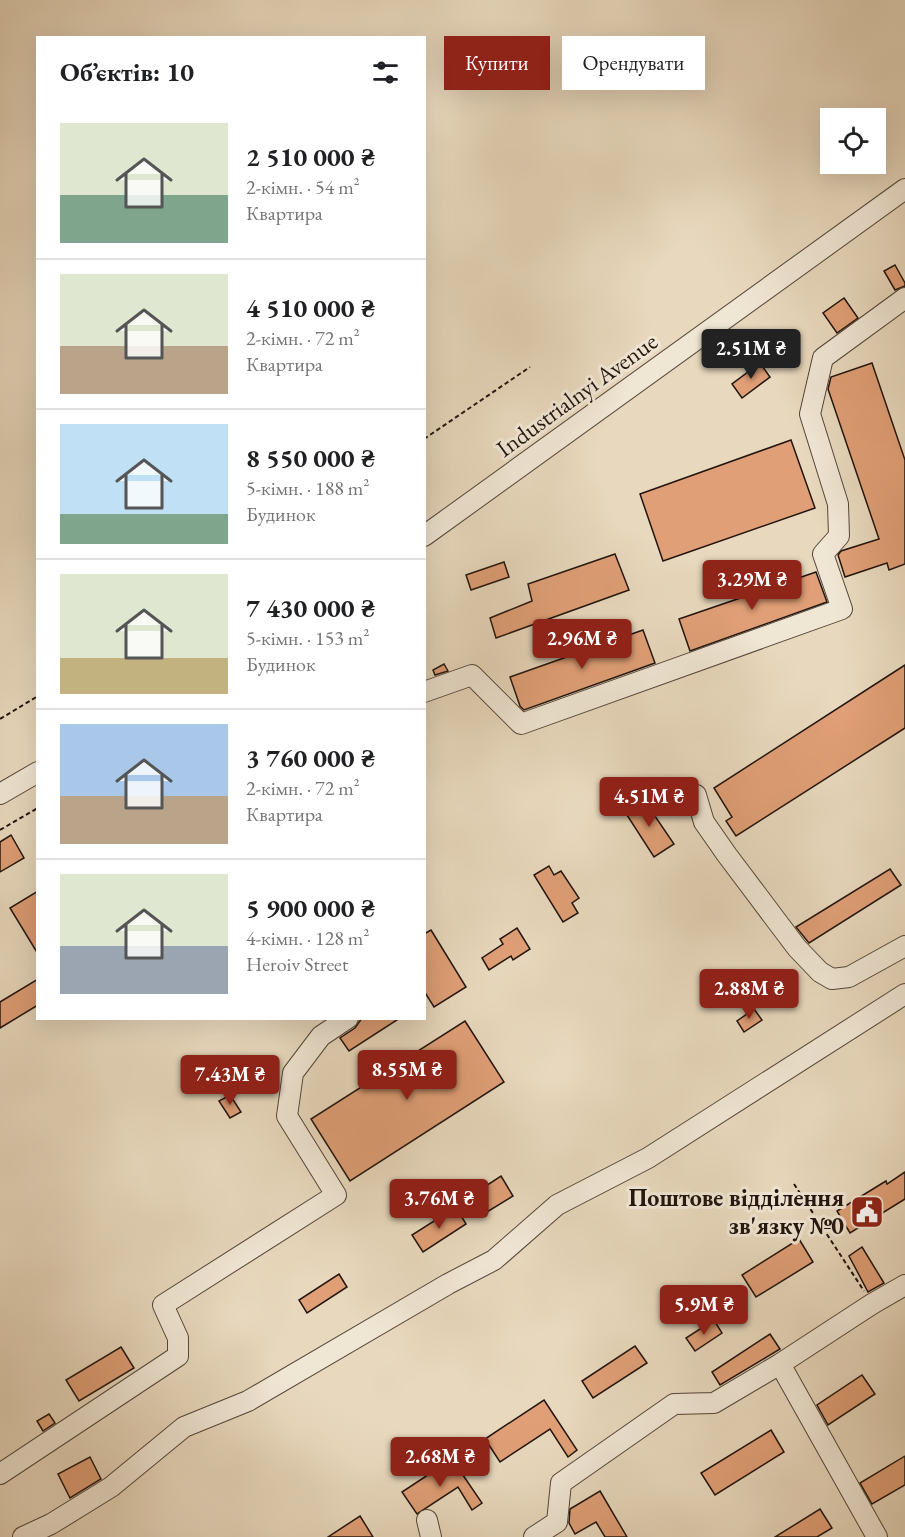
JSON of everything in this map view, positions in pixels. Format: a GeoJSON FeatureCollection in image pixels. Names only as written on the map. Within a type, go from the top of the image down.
{"type":"FeatureCollection","features":[{"type":"Feature","properties":{"kind":"street","name":"Industrialnyi Avenue"},"geometry":{"type":"LineString","coordinates":[[426,535],[905,189]]}},
{"type":"Feature","properties":{"kind":"street"},"geometry":{"type":"LineString","coordinates":[[426,691],[472,675],[521,724],[842,609],[824,554],[839,536],[838,504],[810,414],[823,358],[905,298]]}},
{"type":"Feature","properties":{"kind":"street"},"geometry":{"type":"LineString","coordinates":[[0,794],[36,773]]}},
{"type":"Feature","properties":{"kind":"street"},"geometry":{"type":"LineString","coordinates":[[696,795],[704,822],[727,855],[797,948],[820,972],[832,979],[849,977],[905,946]]}},
{"type":"Feature","properties":{"kind":"street"},"geometry":{"type":"LineString","coordinates":[[23,1537],[51,1524],[111,1487],[184,1427],[248,1401],[448,1284],[494,1260],[557,1205],[648,1158],[905,994]]}},
{"type":"Feature","properties":{"kind":"street"},"geometry":{"type":"LineString","coordinates":[[0,1473],[178,1356],[178,1338],[163,1305],[336,1195],[287,1116],[293,1073],[321,1036],[345,1020]]}},
{"type":"Feature","properties":{"kind":"street"},"geometry":{"type":"LineString","coordinates":[[534,1537],[562,1530],[561,1483],[674,1404],[714,1403],[905,1285]]}},
{"type":"Feature","properties":{"kind":"street"},"geometry":{"type":"LineString","coordinates":[[780,1364],[877,1537]]}},
{"type":"Feature","properties":{"kind":"path"},"geometry":{"type":"LineString","coordinates":[[426,438],[530,367]]}},
{"type":"Feature","properties":{"kind":"path"},"geometry":{"type":"LineString","coordinates":[[0,719],[36,697]]}},
{"type":"Feature","properties":{"kind":"path"},"geometry":{"type":"LineString","coordinates":[[0,830],[36,809]]}},
{"type":"Feature","properties":{"kind":"path"},"geometry":{"type":"LineString","coordinates":[[794,1184],[872,1304]]}},
{"type":"Feature","properties":{"kind":"building"},"geometry":{"type":"Polygon","coordinates":[[[895,265],[905,286],[895,290],[884,271],[895,265]]]}},
{"type":"Feature","properties":{"kind":"building"},"geometry":{"type":"Polygon","coordinates":[[[844,298],[858,318],[837,333],[823,313],[844,298]]]}},
{"type":"Feature","properties":{"kind":"building"},"geometry":{"type":"Polygon","coordinates":[[[760,363],[770,377],[742,398],[732,384],[760,363]]]}},
{"type":"Feature","properties":{"kind":"building"},"geometry":{"type":"Polygon","coordinates":[[[872,363],[905,460],[905,564],[889,570],[887,563],[845,577],[838,555],[841,551],[879,539],[828,389],[831,377],[872,363]]]}},
{"type":"Feature","properties":{"kind":"building"},"geometry":{"type":"Polygon","coordinates":[[[791,440],[815,508],[663,561],[640,494],[791,440]]]}},
{"type":"Feature","properties":{"kind":"building"},"geometry":{"type":"Polygon","coordinates":[[[615,554],[629,590],[496,638],[490,618],[532,601],[528,584],[615,554]]]}},
{"type":"Feature","properties":{"kind":"building"},"geometry":{"type":"Polygon","coordinates":[[[504,562],[509,577],[471,590],[466,575],[504,562]]]}},
{"type":"Feature","properties":{"kind":"building"},"geometry":{"type":"Polygon","coordinates":[[[816,572],[827,602],[690,651],[679,619],[816,572]]]}},
{"type":"Feature","properties":{"kind":"building"},"geometry":{"type":"Polygon","coordinates":[[[643,630],[655,663],[524,710],[520,706],[510,677],[643,630]]]}},
{"type":"Feature","properties":{"kind":"building"},"geometry":{"type":"Polygon","coordinates":[[[444,664],[448,671],[435,675],[433,670],[444,664]]]}},
{"type":"Feature","properties":{"kind":"building"},"geometry":{"type":"Polygon","coordinates":[[[905,665],[905,728],[736,836],[726,821],[732,817],[714,788],[905,665]]]}},
{"type":"Feature","properties":{"kind":"building"},"geometry":{"type":"Polygon","coordinates":[[[644,800],[674,844],[654,857],[625,812],[644,800]]]}},
{"type":"Feature","properties":{"kind":"building"},"geometry":{"type":"Polygon","coordinates":[[[11,835],[24,858],[0,872],[0,842],[11,835]]]}},
{"type":"Feature","properties":{"kind":"building"},"geometry":{"type":"Polygon","coordinates":[[[549,866],[554,875],[561,871],[579,898],[572,903],[578,913],[563,922],[534,875],[549,866]]]}},
{"type":"Feature","properties":{"kind":"building"},"geometry":{"type":"Polygon","coordinates":[[[890,869],[901,885],[809,943],[796,927],[890,869]]]}},
{"type":"Feature","properties":{"kind":"building"},"geometry":{"type":"Polygon","coordinates":[[[36,892],[36,951],[10,908],[36,892]]]}},
{"type":"Feature","properties":{"kind":"building"},"geometry":{"type":"Polygon","coordinates":[[[517,928],[530,949],[513,960],[511,956],[489,970],[482,958],[503,944],[500,939],[517,928]]]}},
{"type":"Feature","properties":{"kind":"building"},"geometry":{"type":"Polygon","coordinates":[[[431,930],[466,987],[434,1007],[426,994],[426,933],[431,930]]]}},
{"type":"Feature","properties":{"kind":"building"},"geometry":{"type":"Polygon","coordinates":[[[36,980],[36,1006],[0,1028],[0,1002],[36,980]]]}},
{"type":"Feature","properties":{"kind":"building"},"geometry":{"type":"Polygon","coordinates":[[[754,1009],[762,1020],[744,1032],[737,1021],[754,1009]]]}},
{"type":"Feature","properties":{"kind":"building"},"geometry":{"type":"Polygon","coordinates":[[[361,1020],[397,1020],[349,1051],[340,1038],[355,1028],[361,1020]]]}},
{"type":"Feature","properties":{"kind":"building"},"geometry":{"type":"Polygon","coordinates":[[[465,1021],[504,1082],[350,1181],[311,1119],[465,1021]]]}},
{"type":"Feature","properties":{"kind":"building"},"geometry":{"type":"Polygon","coordinates":[[[230,1095],[241,1112],[230,1118],[219,1101],[230,1095]]]}},
{"type":"Feature","properties":{"kind":"building"},"geometry":{"type":"Polygon","coordinates":[[[905,1172],[905,1199],[850,1233],[837,1211],[905,1172]]]}},
{"type":"Feature","properties":{"kind":"building"},"geometry":{"type":"Polygon","coordinates":[[[501,1176],[513,1196],[487,1212],[475,1193],[501,1176]]]}},
{"type":"Feature","properties":{"kind":"building"},"geometry":{"type":"Polygon","coordinates":[[[456,1207],[466,1224],[423,1252],[412,1235],[456,1207]]]}},
{"type":"Feature","properties":{"kind":"building"},"geometry":{"type":"Polygon","coordinates":[[[799,1239],[813,1262],[756,1297],[742,1275],[799,1239]]]}},
{"type":"Feature","properties":{"kind":"building"},"geometry":{"type":"Polygon","coordinates":[[[862,1247],[884,1283],[868,1292],[849,1256],[862,1247]]]}},
{"type":"Feature","properties":{"kind":"building"},"geometry":{"type":"Polygon","coordinates":[[[339,1274],[347,1287],[307,1313],[299,1300],[339,1274]]]}},
{"type":"Feature","properties":{"kind":"building"},"geometry":{"type":"Polygon","coordinates":[[[714,1320],[722,1333],[695,1351],[686,1338],[714,1320]]]}},
{"type":"Feature","properties":{"kind":"building"},"geometry":{"type":"Polygon","coordinates":[[[770,1334],[780,1349],[720,1385],[712,1372],[770,1334]]]}},
{"type":"Feature","properties":{"kind":"building"},"geometry":{"type":"Polygon","coordinates":[[[635,1346],[647,1363],[593,1398],[582,1381],[635,1346]]]}},
{"type":"Feature","properties":{"kind":"building"},"geometry":{"type":"Polygon","coordinates":[[[121,1347],[134,1368],[79,1401],[66,1380],[121,1347]]]}},
{"type":"Feature","properties":{"kind":"building"},"geometry":{"type":"Polygon","coordinates":[[[862,1375],[875,1394],[828,1425],[817,1405],[862,1375]]]}},
{"type":"Feature","properties":{"kind":"building"},"geometry":{"type":"Polygon","coordinates":[[[544,1400],[577,1450],[568,1457],[550,1429],[500,1462],[485,1439],[544,1400]]]}},
{"type":"Feature","properties":{"kind":"building"},"geometry":{"type":"Polygon","coordinates":[[[49,1414],[55,1423],[43,1431],[37,1421],[49,1414]]]}},
{"type":"Feature","properties":{"kind":"building"},"geometry":{"type":"Polygon","coordinates":[[[771,1430],[784,1452],[715,1495],[701,1473],[771,1430]]]}},
{"type":"Feature","properties":{"kind":"building"},"geometry":{"type":"Polygon","coordinates":[[[905,1456],[905,1485],[872,1504],[860,1483],[905,1456]]]}},
{"type":"Feature","properties":{"kind":"building"},"geometry":{"type":"Polygon","coordinates":[[[90,1457],[101,1479],[70,1498],[58,1474],[90,1457]]]}},
{"type":"Feature","properties":{"kind":"building"},"geometry":{"type":"Polygon","coordinates":[[[452,1459],[482,1503],[472,1510],[458,1487],[417,1514],[402,1492],[452,1459]]]}},
{"type":"Feature","properties":{"kind":"building"},"geometry":{"type":"Polygon","coordinates":[[[600,1491],[627,1537],[605,1537],[596,1522],[575,1534],[569,1523],[570,1509],[600,1491]]]}},
{"type":"Feature","properties":{"kind":"building"},"geometry":{"type":"Polygon","coordinates":[[[820,1509],[832,1528],[817,1537],[775,1537],[820,1509]]]}},
{"type":"Feature","properties":{"kind":"building"},"geometry":{"type":"Polygon","coordinates":[[[360,1516],[373,1537],[328,1537],[360,1516]]]}},
{"type":"Feature","properties":{"kind":"place","name":"Поштове відділення зв'язку №0"},"geometry":{"type":"Point","coordinates":[867,1212]}}]}
